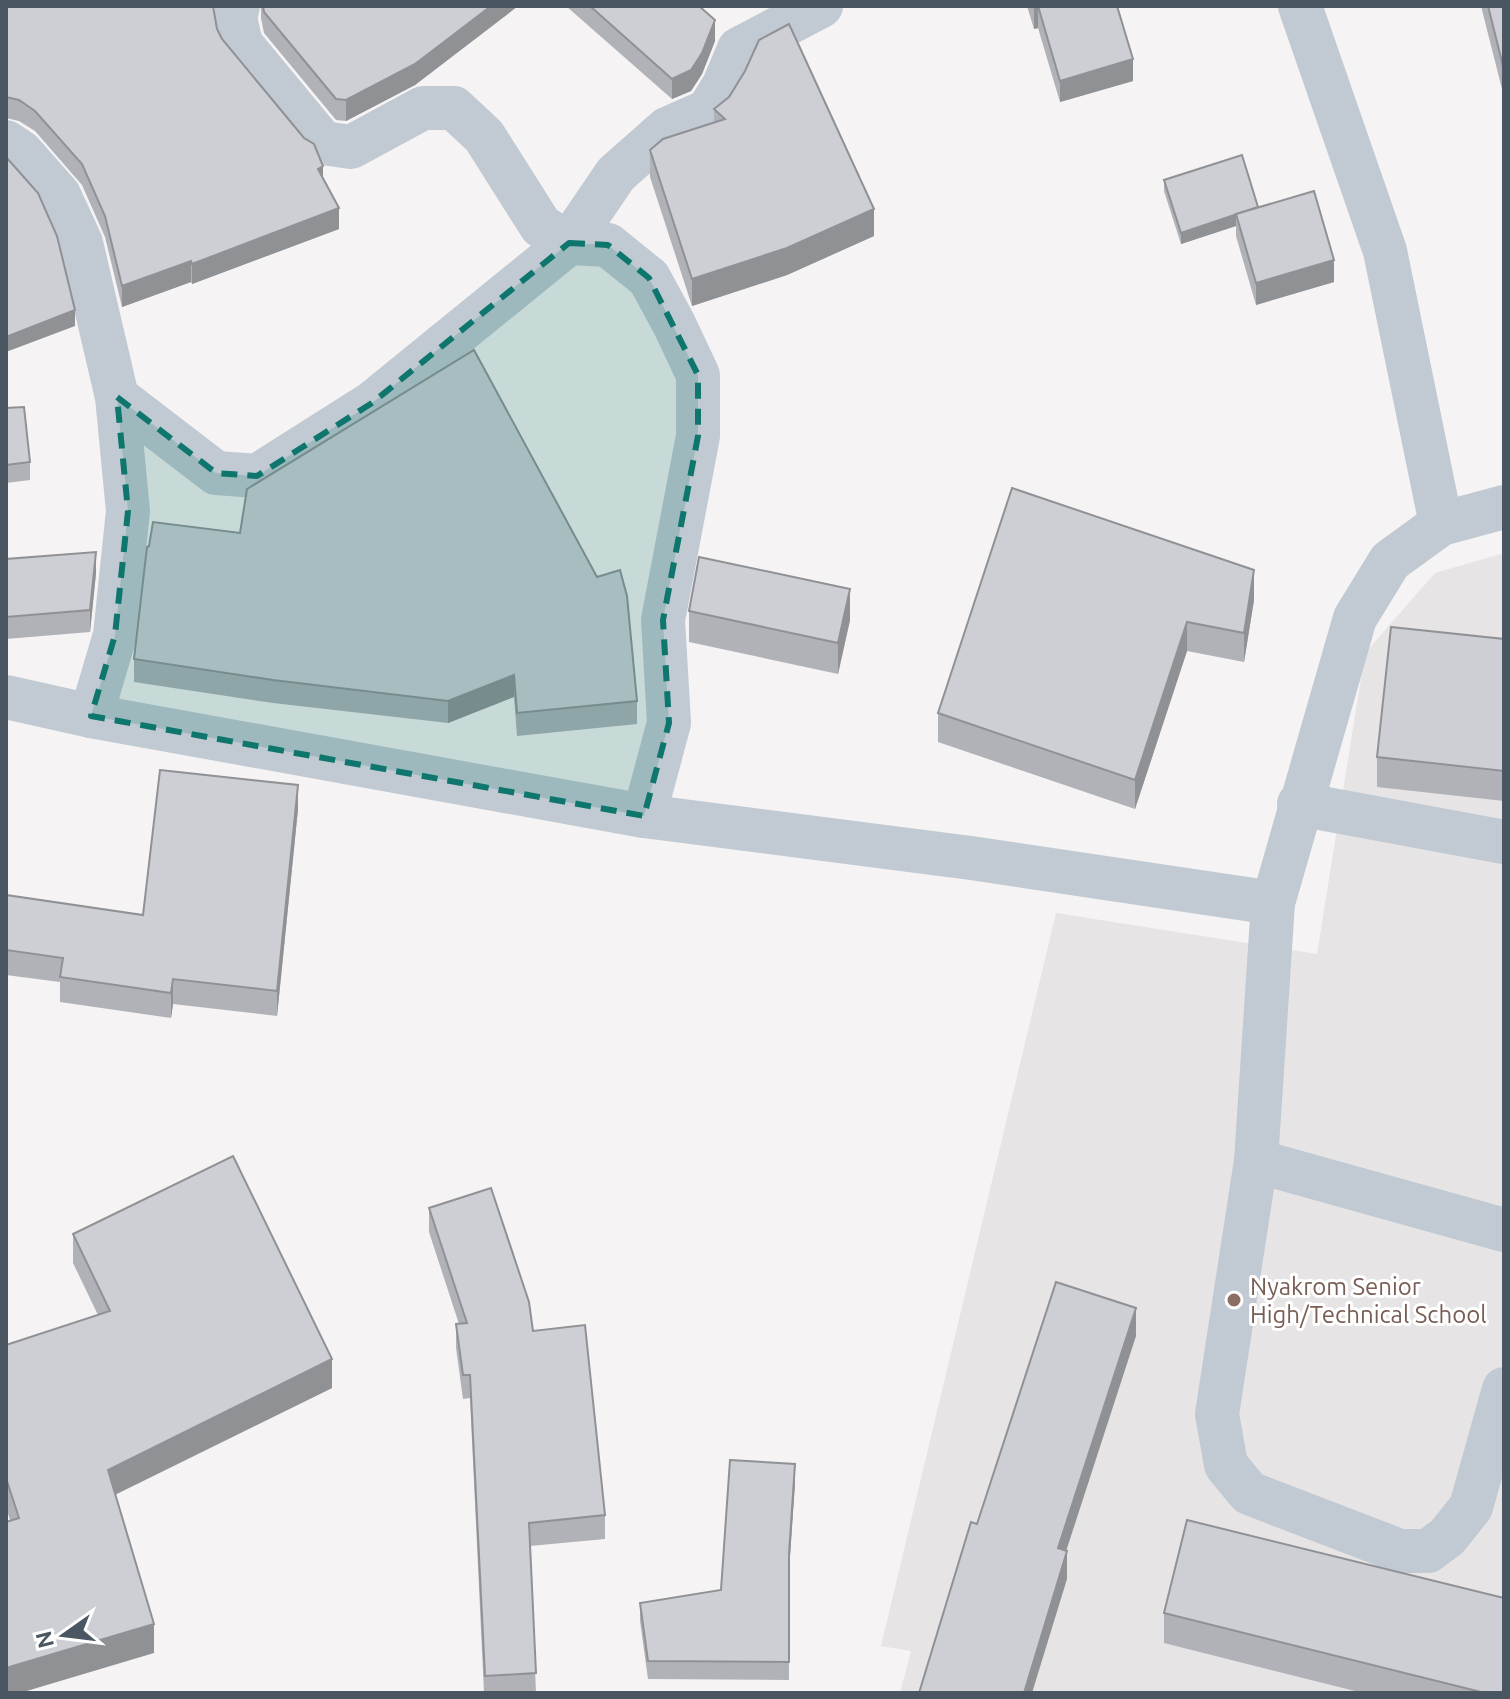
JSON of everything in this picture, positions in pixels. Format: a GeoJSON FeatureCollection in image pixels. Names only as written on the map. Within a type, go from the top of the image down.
{"type":"FeatureCollection","features":[{"type":"Feature","properties":{"kind":"street"},"geometry":{"type":"LineString","coordinates":[[238,6],[235,18],[241,44],[323,143],[351,147],[423,108],[454,108],[484,136],[541,226],[569,243],[608,245],[649,278],[674,324],[698,375],[698,436],[663,620],[669,723],[644,816]]}},
{"type":"Feature","properties":{"kind":"street"},"geometry":{"type":"LineString","coordinates":[[117,397],[216,473],[257,476],[372,403],[569,243],[616,174],[667,129],[708,111],[724,85],[739,49],[821,6]]}},
{"type":"Feature","properties":{"kind":"street"},"geometry":{"type":"LineString","coordinates":[[1300,6],[1385,251],[1441,524]]}},
{"type":"Feature","properties":{"kind":"street"},"geometry":{"type":"LineString","coordinates":[[6,142],[21,152],[59,195],[81,243],[117,397],[128,511],[115,635],[91,716]]}},
{"type":"Feature","properties":{"kind":"street"},"geometry":{"type":"LineString","coordinates":[[1504,507],[1441,524],[1390,561],[1355,618],[1299,804],[1273,903],[1256,1161],[1217,1414],[1226,1465],[1249,1493],[1400,1551],[1428,1551],[1447,1537],[1471,1507],[1504,1389]]}},
{"type":"Feature","properties":{"kind":"street"},"geometry":{"type":"LineString","coordinates":[[6,697],[91,716],[644,816],[971,858],[1273,903]]}},
{"type":"Feature","properties":{"kind":"street"},"geometry":{"type":"LineString","coordinates":[[1299,804],[1504,842]]}},
{"type":"Feature","properties":{"kind":"street"},"geometry":{"type":"LineString","coordinates":[[1256,1161],[1504,1230]]}},
{"type":"Feature","properties":{"kind":"highlighted area"},"geometry":{"type":"Polygon","coordinates":[[[569,243],[608,245],[649,278],[698,375],[698,436],[663,620],[669,723],[644,816],[91,716],[115,635],[128,511],[117,397],[216,473],[257,476],[372,403],[569,243]]]}},
{"type":"Feature","properties":{"kind":"shaded area","name":"Nyakrom Senior High/Technical School"},"geometry":{"type":"Polygon","coordinates":[[[1504,553],[1504,1693],[900,1693],[911,1651],[881,1646],[1056,913],[1317,954],[1365,653],[1435,573],[1504,553]]]}},
{"type":"Feature","properties":{"kind":"building"},"geometry":{"type":"Polygon","coordinates":[[[6,6],[213,6],[222,39],[304,138],[314,144],[323,166],[318,169],[339,208],[192,264],[191,261],[122,286],[105,216],[82,164],[35,111],[19,100],[6,97],[6,6]]]}},
{"type":"Feature","properties":{"kind":"building"},"geometry":{"type":"Polygon","coordinates":[[[263,6],[491,6],[415,64],[346,100],[336,99],[264,12],[263,6]]]}},
{"type":"Feature","properties":{"kind":"building"},"geometry":{"type":"Polygon","coordinates":[[[590,6],[699,6],[715,20],[702,53],[691,70],[672,79],[590,6]]]}},
{"type":"Feature","properties":{"kind":"building"},"geometry":{"type":"Polygon","coordinates":[[[1038,6],[1117,6],[1133,59],[1060,81],[1038,6]]]}},
{"type":"Feature","properties":{"kind":"building"},"geometry":{"type":"Polygon","coordinates":[[[1488,6],[1504,6],[1504,70],[1488,6]]]}},
{"type":"Feature","properties":{"kind":"building"},"geometry":{"type":"Polygon","coordinates":[[[789,24],[874,209],[787,248],[692,279],[650,150],[663,139],[725,119],[714,109],[729,97],[759,40],[789,24]]]}},
{"type":"Feature","properties":{"kind":"building"},"geometry":{"type":"Polygon","coordinates":[[[1242,155],[1258,207],[1181,233],[1164,180],[1242,155]]]}},
{"type":"Feature","properties":{"kind":"building"},"geometry":{"type":"Polygon","coordinates":[[[6,157],[38,193],[57,236],[75,310],[6,337],[6,157]]]}},
{"type":"Feature","properties":{"kind":"building"},"geometry":{"type":"Polygon","coordinates":[[[1314,191],[1334,260],[1256,283],[1236,214],[1314,191]]]}},
{"type":"Feature","properties":{"kind":"building"},"geometry":{"type":"Polygon","coordinates":[[[474,350],[597,577],[620,570],[627,596],[637,701],[517,713],[514,675],[448,701],[134,659],[147,547],[153,522],[240,533],[247,489],[474,350]]]}},
{"type":"Feature","properties":{"kind":"building"},"geometry":{"type":"Polygon","coordinates":[[[24,407],[30,462],[6,465],[6,408],[24,407]]]}},
{"type":"Feature","properties":{"kind":"building"},"geometry":{"type":"Polygon","coordinates":[[[1012,488],[1254,570],[1244,633],[1187,622],[1135,780],[938,713],[1012,488]]]}},
{"type":"Feature","properties":{"kind":"building"},"geometry":{"type":"Polygon","coordinates":[[[96,552],[90,610],[6,617],[6,559],[96,552]]]}},
{"type":"Feature","properties":{"kind":"building"},"geometry":{"type":"Polygon","coordinates":[[[699,557],[850,589],[838,643],[689,611],[699,557]]]}},
{"type":"Feature","properties":{"kind":"building"},"geometry":{"type":"Polygon","coordinates":[[[1391,627],[1504,639],[1504,771],[1377,757],[1391,627]]]}},
{"type":"Feature","properties":{"kind":"building"},"geometry":{"type":"Polygon","coordinates":[[[160,770],[298,785],[277,991],[173,979],[171,993],[60,977],[63,958],[6,950],[6,895],[143,915],[160,770]]]}},
{"type":"Feature","properties":{"kind":"building"},"geometry":{"type":"Polygon","coordinates":[[[233,1156],[332,1359],[108,1470],[154,1624],[6,1668],[6,1522],[19,1518],[6,1478],[6,1345],[110,1311],[73,1234],[233,1156]]]}},
{"type":"Feature","properties":{"kind":"building"},"geometry":{"type":"Polygon","coordinates":[[[491,1188],[529,1302],[533,1331],[585,1325],[605,1515],[529,1523],[536,1673],[485,1676],[470,1375],[463,1375],[456,1324],[467,1323],[429,1208],[491,1188]]]}},
{"type":"Feature","properties":{"kind":"building"},"geometry":{"type":"Polygon","coordinates":[[[1056,1282],[1136,1308],[1058,1548],[1067,1551],[1024,1693],[919,1693],[971,1522],[977,1524],[1056,1282]]]}},
{"type":"Feature","properties":{"kind":"building"},"geometry":{"type":"Polygon","coordinates":[[[730,1460],[795,1464],[789,1553],[789,1662],[648,1661],[640,1603],[721,1590],[730,1460]]]}},
{"type":"Feature","properties":{"kind":"building"},"geometry":{"type":"Polygon","coordinates":[[[1187,1520],[1504,1598],[1504,1693],[1485,1693],[1164,1613],[1187,1520]]]}},
{"type":"Feature","properties":{"kind":"place","name":"Nyakrom Senior High/Technical School"},"geometry":{"type":"Point","coordinates":[1234,1300]}}]}
